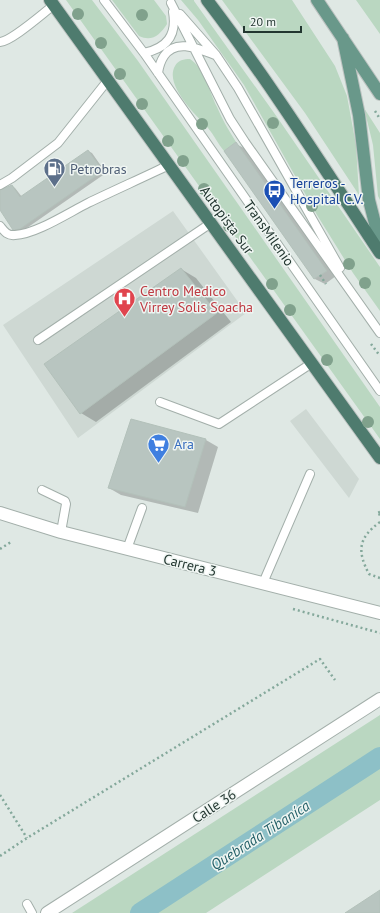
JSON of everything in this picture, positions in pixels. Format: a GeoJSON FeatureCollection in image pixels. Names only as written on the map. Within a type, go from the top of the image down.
{"type":"FeatureCollection","features":[{"type":"Feature","properties":{"kind":"highway"},"geometry":{"type":"LineString","coordinates":[[207,0],[236,38],[279,100],[380,253]]}},
{"type":"Feature","properties":{"kind":"highway","name":"Autopista Sur"},"geometry":{"type":"LineString","coordinates":[[52,3],[380,458]]}},
{"type":"Feature","properties":{"kind":"main road"},"geometry":{"type":"LineString","coordinates":[[317,0],[380,94]]}},
{"type":"Feature","properties":{"kind":"main road"},"geometry":{"type":"LineString","coordinates":[[343,38],[359,115],[369,200],[380,243]]}},
{"type":"Feature","properties":{"kind":"street","name":"Carrera 3"},"geometry":{"type":"LineString","coordinates":[[0,513],[61,532],[380,613]]}},
{"type":"Feature","properties":{"kind":"street","name":"Calle 36"},"geometry":{"type":"LineString","coordinates":[[47,913],[380,699]]}},
{"type":"Feature","properties":{"kind":"lane","name":"TransMilenio"},"geometry":{"type":"LineString","coordinates":[[104,0],[144,53],[380,391]]}},
{"type":"Feature","properties":{"kind":"lane"},"geometry":{"type":"LineString","coordinates":[[144,53],[153,51],[164,45],[171,37],[174,22],[170,2]]}},
{"type":"Feature","properties":{"kind":"lane"},"geometry":{"type":"LineString","coordinates":[[170,2],[230,119],[380,333]]}},
{"type":"Feature","properties":{"kind":"lane"},"geometry":{"type":"LineString","coordinates":[[170,2],[216,55],[238,88],[363,308]]}},
{"type":"Feature","properties":{"kind":"lane"},"geometry":{"type":"LineString","coordinates":[[0,42],[17,33],[52,3]]}},
{"type":"Feature","properties":{"kind":"lane"},"geometry":{"type":"LineString","coordinates":[[158,73],[160,61],[167,51],[175,47],[194,47],[216,55]]}},
{"type":"Feature","properties":{"kind":"lane"},"geometry":{"type":"LineString","coordinates":[[0,185],[12,178],[58,143],[108,80]]}},
{"type":"Feature","properties":{"kind":"lane"},"geometry":{"type":"LineString","coordinates":[[0,226],[5,233],[12,236],[39,228],[169,165]]}},
{"type":"Feature","properties":{"kind":"lane"},"geometry":{"type":"LineString","coordinates":[[38,340],[211,223]]}},
{"type":"Feature","properties":{"kind":"lane"},"geometry":{"type":"LineString","coordinates":[[160,402],[219,424],[312,363]]}},
{"type":"Feature","properties":{"kind":"lane"},"geometry":{"type":"LineString","coordinates":[[263,583],[310,474]]}},
{"type":"Feature","properties":{"kind":"lane"},"geometry":{"type":"LineString","coordinates":[[42,490],[65,501],[66,504],[61,532]]}},
{"type":"Feature","properties":{"kind":"lane"},"geometry":{"type":"LineString","coordinates":[[128,549],[142,508]]}},
{"type":"Feature","properties":{"kind":"lane"},"geometry":{"type":"LineString","coordinates":[[27,904],[32,913]]}},
{"type":"Feature","properties":{"kind":"path"},"geometry":{"type":"LineString","coordinates":[[380,522],[367,534],[360,547],[362,561],[369,574],[380,578]]}},
{"type":"Feature","properties":{"kind":"path"},"geometry":{"type":"LineString","coordinates":[[0,549],[11,542]]}},
{"type":"Feature","properties":{"kind":"path"},"geometry":{"type":"LineString","coordinates":[[0,856],[26,838],[320,659],[335,680]]}},
{"type":"Feature","properties":{"kind":"path"},"geometry":{"type":"LineString","coordinates":[[0,796],[26,838]]}},
{"type":"Feature","properties":{"kind":"shaded area","name":"Centro Medico Virrey Solis Soacha"},"geometry":{"type":"Polygon","coordinates":[[[173,211],[246,313],[78,438],[3,325],[173,211]]]}},
{"type":"Feature","properties":{"kind":"shaded area"},"geometry":{"type":"Polygon","coordinates":[[[306,409],[359,479],[349,498],[290,421],[306,409]]]}},
{"type":"Feature","properties":{"kind":"green space"},"geometry":{"type":"Polygon","coordinates":[[[66,0],[92,0],[138,61],[380,407],[380,439],[66,0]]]}},
{"type":"Feature","properties":{"kind":"green space"},"geometry":{"type":"Polygon","coordinates":[[[112,0],[154,0],[166,16],[167,24],[162,31],[152,38],[144,38],[139,36],[112,0]]]}},
{"type":"Feature","properties":{"kind":"green space"},"geometry":{"type":"Polygon","coordinates":[[[181,0],[194,0],[277,117],[380,267],[380,311],[353,273],[317,215],[244,85],[198,20],[181,0]]]}},
{"type":"Feature","properties":{"kind":"green space"},"geometry":{"type":"Polygon","coordinates":[[[222,0],[292,0],[335,66],[347,96],[356,145],[359,195],[305,113],[222,0]]]}},
{"type":"Feature","properties":{"kind":"green space"},"geometry":{"type":"Polygon","coordinates":[[[356,0],[380,0],[380,34],[356,0]]]}},
{"type":"Feature","properties":{"kind":"green space"},"geometry":{"type":"Polygon","coordinates":[[[190,59],[203,74],[221,116],[236,142],[224,151],[210,131],[189,108],[177,91],[173,74],[175,66],[181,60],[190,59]]]}},
{"type":"Feature","properties":{"kind":"green space"},"geometry":{"type":"Polygon","coordinates":[[[364,108],[380,133],[380,200],[378,196],[373,145],[364,108]]]}},
{"type":"Feature","properties":{"kind":"green space"},"geometry":{"type":"Polygon","coordinates":[[[380,715],[380,800],[206,913],[72,913],[380,715]]]}},
{"type":"Feature","properties":{"kind":"building","name":"Terreros - Hospital C.V."},"geometry":{"type":"Polygon","coordinates":[[[236,142],[327,271],[314,279],[224,151],[236,142]]]}},
{"type":"Feature","properties":{"kind":"building"},"geometry":{"type":"Polygon","coordinates":[[[88,150],[103,171],[20,229],[13,230],[0,210],[0,190],[12,185],[20,197],[88,150]]]}},
{"type":"Feature","properties":{"kind":"building"},"geometry":{"type":"Polygon","coordinates":[[[181,268],[217,313],[80,414],[44,364],[181,268]]]}},
{"type":"Feature","properties":{"kind":"building","name":"Ara"},"geometry":{"type":"Polygon","coordinates":[[[131,419],[206,439],[185,507],[108,488],[131,419]]]}},
{"type":"Feature","properties":{"kind":"building"},"geometry":{"type":"Polygon","coordinates":[[[380,890],[380,913],[345,913],[380,890]]]}},
{"type":"Feature","properties":{"kind":"waterway","name":"Quebrada Tibaníca"},"geometry":{"type":"LineString","coordinates":[[140,913],[380,757]]}},
{"type":"Feature","properties":{"kind":"place","name":"Petrobras"},"geometry":{"type":"Point","coordinates":[54,188]}},
{"type":"Feature","properties":{"kind":"place","name":"Terreros - Hospital C.V."},"geometry":{"type":"Point","coordinates":[275,210]}},
{"type":"Feature","properties":{"kind":"place","name":"Centro Medico Virrey Solis Soacha"},"geometry":{"type":"Point","coordinates":[125,318]}},
{"type":"Feature","properties":{"kind":"place","name":"Ara"},"geometry":{"type":"Point","coordinates":[158,464]}}]}
